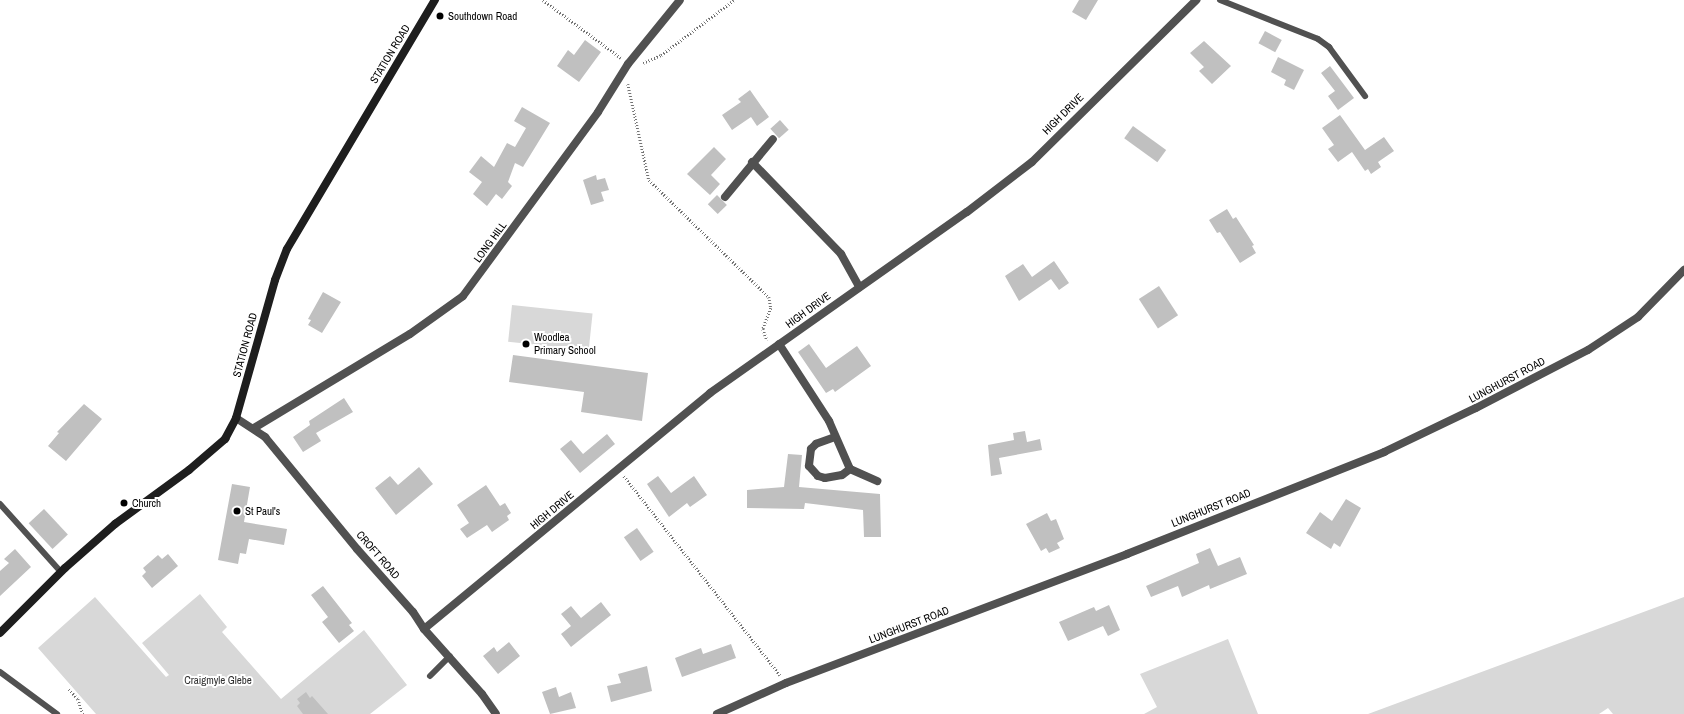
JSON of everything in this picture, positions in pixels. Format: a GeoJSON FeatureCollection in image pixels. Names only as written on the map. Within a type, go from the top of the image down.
{"type":"FeatureCollection","features":[{"type":"Feature","properties":{"kind":"street","name":"STATION ROAD"},"geometry":{"type":"LineString","coordinates":[[1,630],[61,572],[115,524],[189,470],[225,438],[236,418],[275,280],[287,249],[435,0]]}},
{"type":"Feature","properties":{"kind":"street","name":"LONG HILL"},"geometry":{"type":"LineString","coordinates":[[254,428],[410,334],[463,296],[598,112],[627,67],[680,0]]}},
{"type":"Feature","properties":{"kind":"street","name":"HIGH DRIVE"},"geometry":{"type":"LineString","coordinates":[[424,630],[710,393],[967,212],[1032,162],[1196,0]]}},
{"type":"Feature","properties":{"kind":"street"},"geometry":{"type":"LineString","coordinates":[[725,197],[752,162],[773,139]]}},
{"type":"Feature","properties":{"kind":"street"},"geometry":{"type":"LineString","coordinates":[[752,162],[841,254],[859,287]]}},
{"type":"Feature","properties":{"kind":"street","name":"LUNGHURST ROAD"},"geometry":{"type":"LineString","coordinates":[[717,714],[786,683],[1127,554],[1384,452],[1476,408],[1588,350],[1638,317],[1684,270]]}},
{"type":"Feature","properties":{"kind":"street"},"geometry":{"type":"LineString","coordinates":[[778,344],[829,421],[850,469],[877,481]]}},
{"type":"Feature","properties":{"kind":"street","name":"CROFT ROAD"},"geometry":{"type":"LineString","coordinates":[[236,418],[254,428],[265,437],[357,549],[413,612],[424,630],[450,656],[496,714]]}},
{"type":"Feature","properties":{"kind":"street"},"geometry":{"type":"LineString","coordinates":[[835,437],[816,444],[811,449],[810,466],[813,472],[825,478],[842,475],[850,469]]}},
{"type":"Feature","properties":{"kind":"lane"},"geometry":{"type":"LineString","coordinates":[[1220,0],[1318,39],[1329,47],[1365,96]]}},
{"type":"Feature","properties":{"kind":"lane"},"geometry":{"type":"LineString","coordinates":[[0,504],[61,572]]}},
{"type":"Feature","properties":{"kind":"lane"},"geometry":{"type":"LineString","coordinates":[[430,676],[450,656]]}},
{"type":"Feature","properties":{"kind":"lane"},"geometry":{"type":"LineString","coordinates":[[0,672],[57,714]]}},
{"type":"Feature","properties":{"kind":"path"},"geometry":{"type":"LineString","coordinates":[[543,0],[627,67],[649,180],[769,297],[771,308],[763,329],[770,350]]}},
{"type":"Feature","properties":{"kind":"path"},"geometry":{"type":"LineString","coordinates":[[627,67],[638,65],[661,55],[734,0]]}},
{"type":"Feature","properties":{"kind":"path"},"geometry":{"type":"LineString","coordinates":[[619,469],[786,683]]}},
{"type":"Feature","properties":{"kind":"path"},"geometry":{"type":"LineString","coordinates":[[69,689],[78,699],[83,714]]}},
{"type":"Feature","properties":{"kind":"green space"},"geometry":{"type":"Polygon","coordinates":[[[512,305],[593,313],[589,350],[508,342],[512,305]]]}},
{"type":"Feature","properties":{"kind":"green space","name":"Craigmyle Glebe"},"geometry":{"type":"Polygon","coordinates":[[[200,594],[227,627],[222,632],[281,699],[364,630],[407,685],[370,714],[96,714],[38,648],[95,597],[166,677],[169,675],[142,643],[200,594]]]}},
{"type":"Feature","properties":{"kind":"green space"},"geometry":{"type":"Polygon","coordinates":[[[1684,597],[1684,714],[1613,714],[1608,708],[1599,714],[1368,714],[1684,597]]]}},
{"type":"Feature","properties":{"kind":"green space"},"geometry":{"type":"Polygon","coordinates":[[[1228,639],[1258,714],[1144,714],[1157,707],[1140,674],[1228,639]]]}},
{"type":"Feature","properties":{"kind":"building"},"geometry":{"type":"Polygon","coordinates":[[[1079,0],[1098,0],[1086,20],[1072,12],[1079,0]]]}},
{"type":"Feature","properties":{"kind":"building"},"geometry":{"type":"Polygon","coordinates":[[[1265,31],[1282,40],[1275,52],[1258,43],[1265,31]]]}},
{"type":"Feature","properties":{"kind":"building"},"geometry":{"type":"Polygon","coordinates":[[[585,40],[601,52],[579,82],[557,66],[568,50],[574,55],[585,40]]]}},
{"type":"Feature","properties":{"kind":"building"},"geometry":{"type":"Polygon","coordinates":[[[1204,41],[1231,66],[1212,84],[1199,71],[1204,67],[1190,53],[1204,41]]]}},
{"type":"Feature","properties":{"kind":"building"},"geometry":{"type":"Polygon","coordinates":[[[1278,57],[1304,70],[1294,90],[1284,85],[1286,80],[1271,72],[1278,57]]]}},
{"type":"Feature","properties":{"kind":"building"},"geometry":{"type":"Polygon","coordinates":[[[1330,66],[1354,98],[1338,110],[1328,96],[1335,91],[1321,73],[1330,66]]]}},
{"type":"Feature","properties":{"kind":"building"},"geometry":{"type":"Polygon","coordinates":[[[750,90],[769,117],[757,126],[751,117],[732,130],[722,115],[741,102],[738,99],[750,90]]]}},
{"type":"Feature","properties":{"kind":"building"},"geometry":{"type":"Polygon","coordinates":[[[522,107],[550,123],[523,167],[515,163],[508,182],[512,186],[502,199],[496,194],[487,206],[473,194],[482,182],[469,172],[481,156],[494,167],[507,143],[515,147],[526,128],[514,121],[522,107]]]}},
{"type":"Feature","properties":{"kind":"building"},"geometry":{"type":"Polygon","coordinates":[[[1340,115],[1365,150],[1384,137],[1394,151],[1378,162],[1381,167],[1371,174],[1368,169],[1365,171],[1352,152],[1338,162],[1328,149],[1334,145],[1322,128],[1340,115]]]}},
{"type":"Feature","properties":{"kind":"building"},"geometry":{"type":"Polygon","coordinates":[[[780,120],[789,130],[779,138],[770,129],[780,120]]]}},
{"type":"Feature","properties":{"kind":"building"},"geometry":{"type":"Polygon","coordinates":[[[1133,126],[1166,150],[1157,162],[1124,138],[1133,126]]]}},
{"type":"Feature","properties":{"kind":"building"},"geometry":{"type":"Polygon","coordinates":[[[714,147],[726,159],[711,175],[720,184],[710,195],[687,174],[714,147]]]}},
{"type":"Feature","properties":{"kind":"building"},"geometry":{"type":"Polygon","coordinates":[[[596,175],[597,180],[605,178],[609,190],[601,192],[604,201],[591,205],[583,180],[596,175]]]}},
{"type":"Feature","properties":{"kind":"building"},"geometry":{"type":"Polygon","coordinates":[[[717,195],[727,205],[718,214],[708,204],[717,195]]]}},
{"type":"Feature","properties":{"kind":"building"},"geometry":{"type":"Polygon","coordinates":[[[1227,209],[1233,219],[1236,217],[1254,245],[1252,246],[1256,253],[1240,263],[1220,232],[1217,233],[1209,220],[1227,209]]]}},
{"type":"Feature","properties":{"kind":"building"},"geometry":{"type":"Polygon","coordinates":[[[1054,261],[1069,283],[1059,290],[1051,279],[1019,301],[1005,276],[1023,264],[1032,277],[1054,261]]]}},
{"type":"Feature","properties":{"kind":"building"},"geometry":{"type":"Polygon","coordinates":[[[1159,286],[1178,315],[1158,328],[1139,299],[1159,286]]]}},
{"type":"Feature","properties":{"kind":"building"},"geometry":{"type":"Polygon","coordinates":[[[323,292],[341,302],[322,333],[308,325],[311,320],[308,319],[323,292]]]}},
{"type":"Feature","properties":{"kind":"building"},"geometry":{"type":"Polygon","coordinates":[[[809,344],[826,368],[857,346],[871,366],[835,392],[833,389],[826,393],[798,352],[809,344]]]}},
{"type":"Feature","properties":{"kind":"building"},"geometry":{"type":"Polygon","coordinates":[[[513,355],[648,373],[642,421],[581,412],[584,392],[509,382],[513,355]]]}},
{"type":"Feature","properties":{"kind":"building"},"geometry":{"type":"Polygon","coordinates":[[[344,398],[353,412],[316,433],[321,441],[303,452],[293,437],[310,425],[309,421],[344,398]]]}},
{"type":"Feature","properties":{"kind":"building"},"geometry":{"type":"Polygon","coordinates":[[[84,404],[102,419],[66,461],[48,446],[59,433],[57,432],[84,404]]]}},
{"type":"Feature","properties":{"kind":"building"},"geometry":{"type":"Polygon","coordinates":[[[1025,431],[1027,442],[1040,439],[1042,450],[999,458],[1002,474],[991,476],[988,445],[1014,440],[1013,433],[1025,431]]]}},
{"type":"Feature","properties":{"kind":"building"},"geometry":{"type":"Polygon","coordinates":[[[607,434],[615,444],[580,473],[560,449],[571,440],[583,454],[607,434]]]}},
{"type":"Feature","properties":{"kind":"building"},"geometry":{"type":"Polygon","coordinates":[[[788,454],[802,455],[799,487],[880,494],[881,537],[864,537],[863,510],[805,503],[804,509],[747,508],[747,490],[784,487],[788,454]]]}},
{"type":"Feature","properties":{"kind":"building"},"geometry":{"type":"Polygon","coordinates":[[[419,467],[433,484],[396,515],[375,488],[390,476],[398,485],[419,467]]]}},
{"type":"Feature","properties":{"kind":"building"},"geometry":{"type":"Polygon","coordinates":[[[658,476],[671,493],[694,476],[707,495],[690,507],[687,503],[669,517],[647,484],[658,476]]]}},
{"type":"Feature","properties":{"kind":"building","name":"St Paul's"},"geometry":{"type":"Polygon","coordinates":[[[232,484],[250,487],[244,522],[287,529],[284,545],[249,539],[246,554],[240,553],[238,564],[218,560],[232,484]]]}},
{"type":"Feature","properties":{"kind":"building"},"geometry":{"type":"Polygon","coordinates":[[[486,485],[500,506],[505,503],[511,513],[507,516],[509,520],[492,532],[487,525],[467,538],[460,529],[469,523],[457,505],[486,485]]]}},
{"type":"Feature","properties":{"kind":"building"},"geometry":{"type":"Polygon","coordinates":[[[1346,499],[1361,508],[1340,547],[1334,543],[1331,549],[1306,533],[1320,512],[1332,521],[1346,499]]]}},
{"type":"Feature","properties":{"kind":"building"},"geometry":{"type":"Polygon","coordinates":[[[44,509],[68,535],[53,549],[29,523],[44,509]]]}},
{"type":"Feature","properties":{"kind":"building"},"geometry":{"type":"Polygon","coordinates":[[[1047,513],[1051,521],[1056,519],[1064,539],[1057,543],[1060,548],[1049,553],[1046,548],[1041,551],[1026,524],[1047,513]]]}},
{"type":"Feature","properties":{"kind":"building"},"geometry":{"type":"Polygon","coordinates":[[[637,528],[654,552],[641,561],[624,537],[637,528]]]}},
{"type":"Feature","properties":{"kind":"building"},"geometry":{"type":"Polygon","coordinates":[[[1210,548],[1218,566],[1240,557],[1247,574],[1210,589],[1209,585],[1182,597],[1178,586],[1151,597],[1146,586],[1199,563],[1196,554],[1210,548]]]}},
{"type":"Feature","properties":{"kind":"building"},"geometry":{"type":"Polygon","coordinates":[[[15,549],[31,567],[0,596],[0,571],[9,563],[4,559],[15,549]]]}},
{"type":"Feature","properties":{"kind":"building"},"geometry":{"type":"Polygon","coordinates":[[[168,554],[178,566],[152,588],[142,576],[146,572],[143,568],[158,555],[162,559],[168,554]]]}},
{"type":"Feature","properties":{"kind":"building"},"geometry":{"type":"Polygon","coordinates":[[[323,586],[352,623],[349,625],[354,631],[339,643],[322,622],[328,617],[311,595],[323,586]]]}},
{"type":"Feature","properties":{"kind":"building"},"geometry":{"type":"Polygon","coordinates":[[[601,602],[611,615],[571,647],[561,634],[571,626],[561,614],[571,606],[581,618],[601,602]]]}},
{"type":"Feature","properties":{"kind":"building"},"geometry":{"type":"Polygon","coordinates":[[[1109,605],[1120,630],[1108,636],[1103,626],[1068,641],[1059,622],[1094,607],[1096,611],[1109,605]]]}},
{"type":"Feature","properties":{"kind":"building"},"geometry":{"type":"Polygon","coordinates":[[[509,642],[520,656],[498,674],[483,656],[494,647],[497,652],[509,642]]]}},
{"type":"Feature","properties":{"kind":"building"},"geometry":{"type":"Polygon","coordinates":[[[731,644],[736,658],[682,677],[675,658],[701,648],[703,654],[731,644]]]}},
{"type":"Feature","properties":{"kind":"building"},"geometry":{"type":"Polygon","coordinates":[[[647,666],[652,691],[611,702],[607,686],[621,683],[618,674],[647,666]]]}},
{"type":"Feature","properties":{"kind":"building"},"geometry":{"type":"Polygon","coordinates":[[[556,687],[559,697],[571,692],[576,708],[550,714],[542,692],[556,687]]]}},
{"type":"Feature","properties":{"kind":"building"},"geometry":{"type":"Polygon","coordinates":[[[306,692],[310,698],[312,696],[328,714],[303,714],[297,706],[300,703],[297,699],[306,692]]]}},
{"type":"Feature","properties":{"kind":"place","name":"Southdown Road"},"geometry":{"type":"Point","coordinates":[440,16]}},
{"type":"Feature","properties":{"kind":"place","name":"Woodlea Primary School"},"geometry":{"type":"Point","coordinates":[526,344]}},
{"type":"Feature","properties":{"kind":"place","name":"Church"},"geometry":{"type":"Point","coordinates":[124,503]}},
{"type":"Feature","properties":{"kind":"place","name":"St Paul's"},"geometry":{"type":"Point","coordinates":[237,511]}}]}
